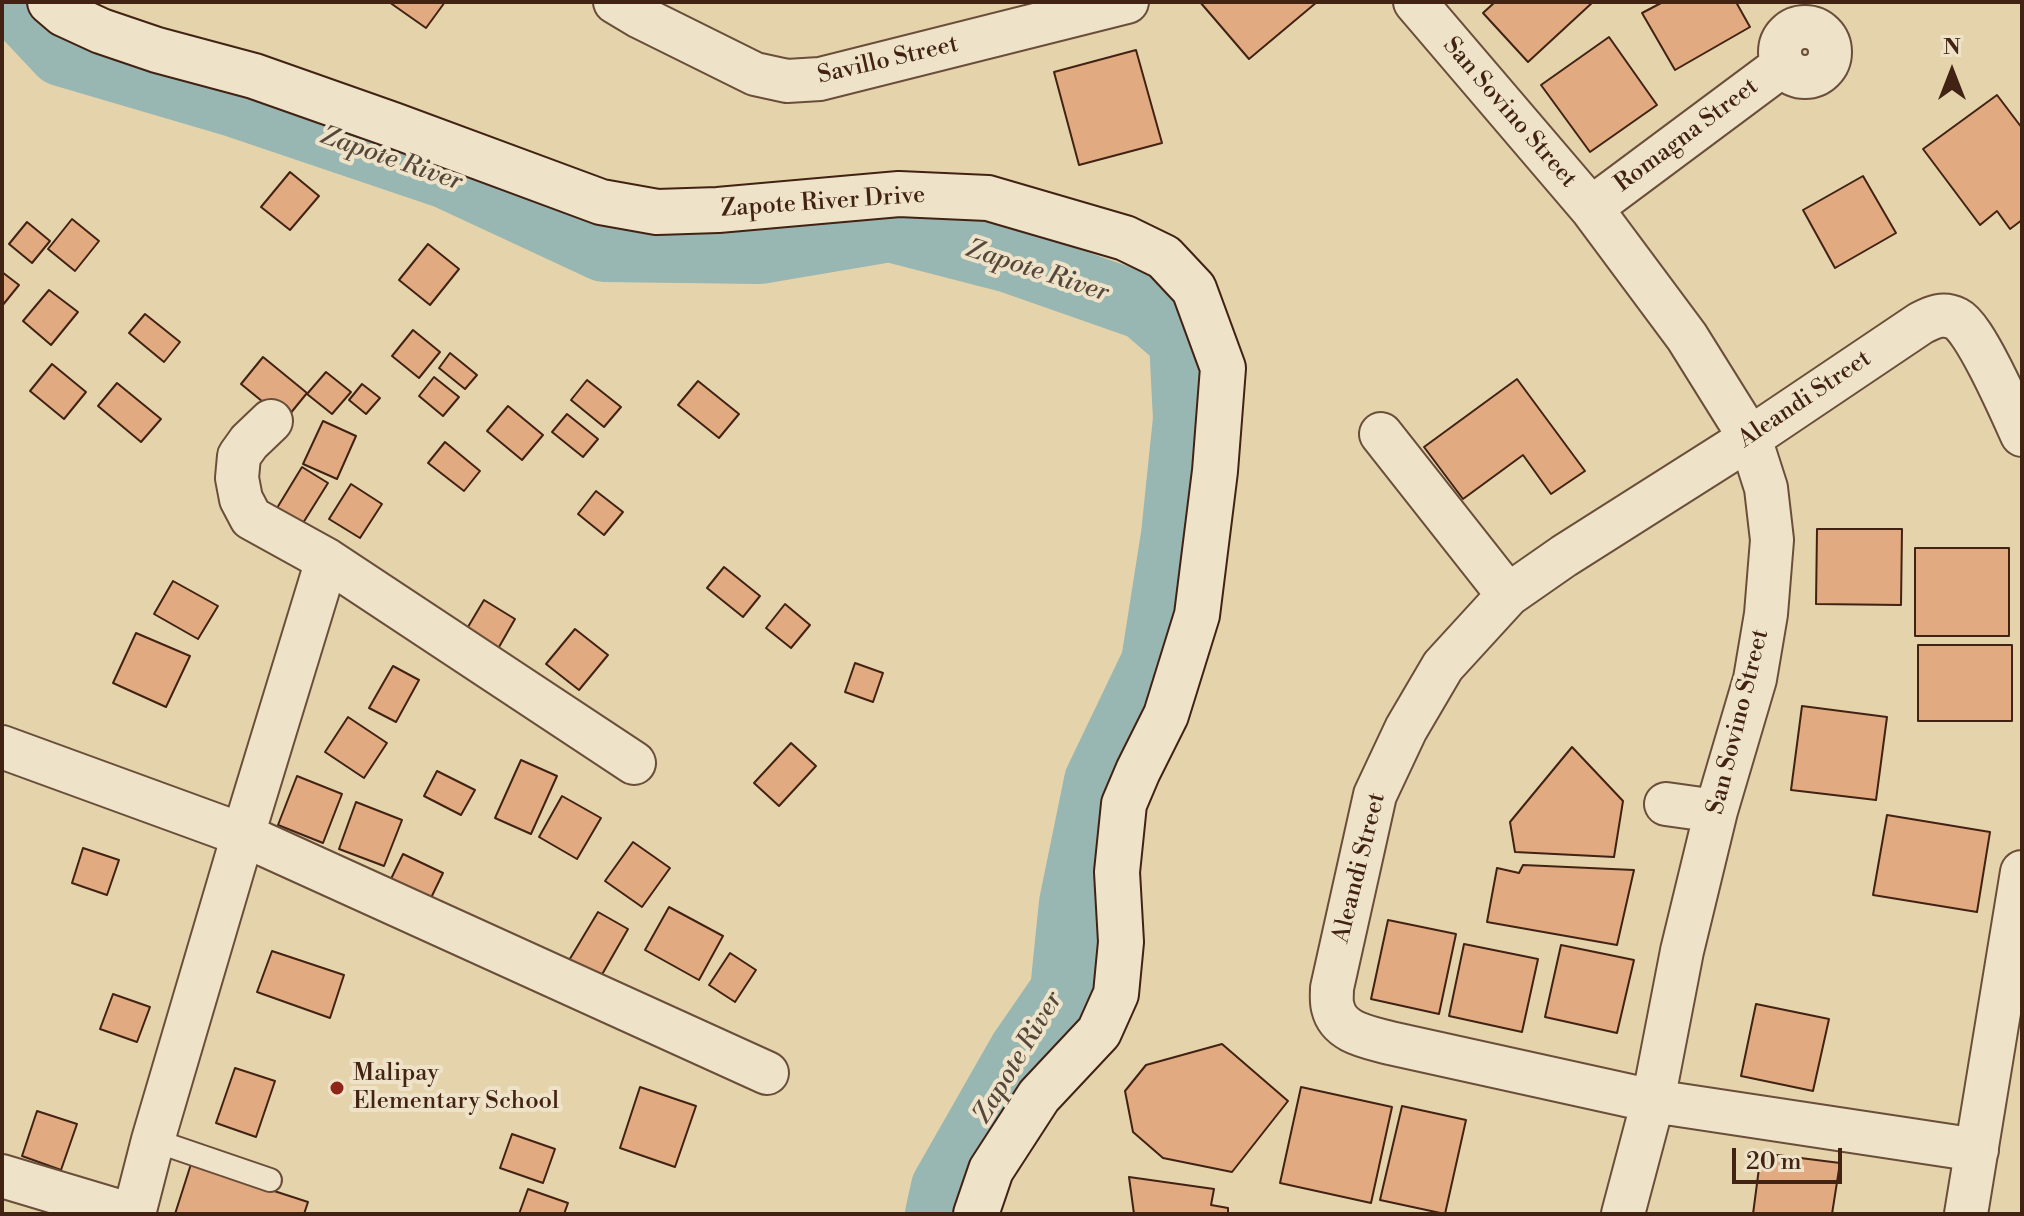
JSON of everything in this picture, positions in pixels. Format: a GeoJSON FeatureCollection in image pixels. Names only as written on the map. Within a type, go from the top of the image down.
{"type":"FeatureCollection","features":[{"type":"Feature","properties":{"kind":"street","name":"Zapote River Drive"},"geometry":{"type":"LineString","coordinates":[[50,2],[64,14],[101,31],[157,50],[254,76],[601,202],[657,212],[718,210],[899,194],[988,198],[1125,238],[1164,257],[1194,289],[1223,368],[1215,471],[1197,615],[1166,715],[1124,804],[1117,872],[1121,942],[1116,994],[1099,1032],[1039,1096],[991,1170],[976,1214]]}},
{"type":"Feature","properties":{"kind":"street","name":"Savillo Street"},"geometry":{"type":"LineString","coordinates":[[615,2],[755,74],[787,81],[820,79],[1127,2]]}},
{"type":"Feature","properties":{"kind":"street","name":"San Sovino Street"},"geometry":{"type":"LineString","coordinates":[[1415,2],[1591,208],[1687,337],[1750,438],[1766,488],[1772,540],[1766,614],[1755,679],[1716,811],[1682,951],[1653,1101],[1623,1214]]}},
{"type":"Feature","properties":{"kind":"street","name":"Romagna Street"},"geometry":{"type":"LineString","coordinates":[[1591,208],[1783,32]]}},
{"type":"Feature","properties":{"kind":"street","name":"Aleandi Street"},"geometry":{"type":"LineString","coordinates":[[1977,1150],[1653,1101],[1365,1036],[1342,1026],[1333,1008],[1332,988],[1375,795],[1406,729],[1443,666],[1508,595],[1921,323],[1938,315],[1953,317],[1964,323],[1992,371],[2022,435]]}},
{"type":"Feature","properties":{"kind":"street"},"geometry":{"type":"LineString","coordinates":[[271,421],[239,456],[237,478],[241,499],[251,518],[327,560],[634,763]]}},
{"type":"Feature","properties":{"kind":"street"},"geometry":{"type":"LineString","coordinates":[[1381,434],[1508,595]]}},
{"type":"Feature","properties":{"kind":"street"},"geometry":{"type":"LineString","coordinates":[[2,1176],[132,1214],[327,560]]}},
{"type":"Feature","properties":{"kind":"street"},"geometry":{"type":"LineString","coordinates":[[2,747],[243,835],[767,1073]]}},
{"type":"Feature","properties":{"kind":"street"},"geometry":{"type":"LineString","coordinates":[[1666,804],[1716,811]]}},
{"type":"Feature","properties":{"kind":"street"},"geometry":{"type":"LineString","coordinates":[[1966,1214],[2022,872]]}},
{"type":"Feature","properties":{"kind":"lane"},"geometry":{"type":"LineString","coordinates":[[153,1140],[270,1180]]}},
{"type":"Feature","properties":{"kind":"building"},"geometry":{"type":"Polygon","coordinates":[[[389,2],[445,2],[426,28],[389,2]]]}},
{"type":"Feature","properties":{"kind":"building"},"geometry":{"type":"Polygon","coordinates":[[[1200,2],[1317,2],[1249,59],[1200,2]]]}},
{"type":"Feature","properties":{"kind":"building"},"geometry":{"type":"Polygon","coordinates":[[[1495,2],[1593,2],[1528,62],[1483,13],[1495,2]]]}},
{"type":"Feature","properties":{"kind":"building"},"geometry":{"type":"Polygon","coordinates":[[[1663,2],[1736,2],[1750,27],[1675,70],[1642,13],[1663,2]]]}},
{"type":"Feature","properties":{"kind":"building"},"geometry":{"type":"Polygon","coordinates":[[[1609,37],[1657,105],[1590,152],[1541,85],[1609,37]]]}},
{"type":"Feature","properties":{"kind":"building"},"geometry":{"type":"Polygon","coordinates":[[[1136,50],[1162,143],[1079,165],[1054,72],[1136,50]]]}},
{"type":"Feature","properties":{"kind":"building"},"geometry":{"type":"Polygon","coordinates":[[[1997,95],[2022,128],[2022,220],[2010,229],[1997,211],[1980,225],[1923,149],[1997,95]]]}},
{"type":"Feature","properties":{"kind":"building"},"geometry":{"type":"Polygon","coordinates":[[[290,172],[319,196],[290,230],[261,207],[290,172]]]}},
{"type":"Feature","properties":{"kind":"building"},"geometry":{"type":"Polygon","coordinates":[[[1863,176],[1896,233],[1835,268],[1803,210],[1863,176]]]}},
{"type":"Feature","properties":{"kind":"building"},"geometry":{"type":"Polygon","coordinates":[[[72,219],[99,241],[75,271],[48,249],[72,219]]]}},
{"type":"Feature","properties":{"kind":"building"},"geometry":{"type":"Polygon","coordinates":[[[27,222],[50,241],[32,263],[9,244],[27,222]]]}},
{"type":"Feature","properties":{"kind":"building"},"geometry":{"type":"Polygon","coordinates":[[[428,244],[459,269],[430,305],[399,280],[428,244]]]}},
{"type":"Feature","properties":{"kind":"building"},"geometry":{"type":"Polygon","coordinates":[[[2,272],[19,285],[2,306],[2,272]]]}},
{"type":"Feature","properties":{"kind":"building"},"geometry":{"type":"Polygon","coordinates":[[[49,290],[78,312],[51,345],[23,321],[49,290]]]}},
{"type":"Feature","properties":{"kind":"building"},"geometry":{"type":"Polygon","coordinates":[[[145,314],[180,342],[164,362],[129,333],[145,314]]]}},
{"type":"Feature","properties":{"kind":"building"},"geometry":{"type":"Polygon","coordinates":[[[413,330],[440,352],[419,378],[392,356],[413,330]]]}},
{"type":"Feature","properties":{"kind":"building"},"geometry":{"type":"Polygon","coordinates":[[[450,353],[477,375],[465,389],[439,368],[450,353]]]}},
{"type":"Feature","properties":{"kind":"building"},"geometry":{"type":"Polygon","coordinates":[[[263,357],[307,393],[285,420],[241,384],[263,357]]]}},
{"type":"Feature","properties":{"kind":"building"},"geometry":{"type":"Polygon","coordinates":[[[52,364],[86,392],[64,419],[30,391],[52,364]]]}},
{"type":"Feature","properties":{"kind":"building"},"geometry":{"type":"Polygon","coordinates":[[[326,372],[351,392],[332,414],[307,394],[326,372]]]}},
{"type":"Feature","properties":{"kind":"building"},"geometry":{"type":"Polygon","coordinates":[[[434,377],[459,397],[443,416],[419,396],[434,377]]]}},
{"type":"Feature","properties":{"kind":"building"},"geometry":{"type":"Polygon","coordinates":[[[1517,379],[1585,471],[1551,494],[1523,455],[1463,499],[1424,447],[1517,379]]]}},
{"type":"Feature","properties":{"kind":"building"},"geometry":{"type":"Polygon","coordinates":[[[587,380],[621,407],[604,427],[571,400],[587,380]]]}},
{"type":"Feature","properties":{"kind":"building"},"geometry":{"type":"Polygon","coordinates":[[[698,381],[739,414],[719,438],[678,405],[698,381]]]}},
{"type":"Feature","properties":{"kind":"building"},"geometry":{"type":"Polygon","coordinates":[[[117,383],[161,419],[141,442],[98,406],[117,383]]]}},
{"type":"Feature","properties":{"kind":"building"},"geometry":{"type":"Polygon","coordinates":[[[362,384],[380,398],[366,414],[349,400],[362,384]]]}},
{"type":"Feature","properties":{"kind":"building"},"geometry":{"type":"Polygon","coordinates":[[[508,406],[543,435],[522,460],[487,431],[508,406]]]}},
{"type":"Feature","properties":{"kind":"building"},"geometry":{"type":"Polygon","coordinates":[[[567,414],[598,439],[583,457],[552,432],[567,414]]]}},
{"type":"Feature","properties":{"kind":"building"},"geometry":{"type":"Polygon","coordinates":[[[323,421],[356,436],[337,479],[303,464],[323,421]]]}},
{"type":"Feature","properties":{"kind":"building"},"geometry":{"type":"Polygon","coordinates":[[[445,442],[480,471],[464,491],[428,463],[445,442]]]}},
{"type":"Feature","properties":{"kind":"building"},"geometry":{"type":"Polygon","coordinates":[[[302,467],[328,483],[303,523],[277,508],[302,467]]]}},
{"type":"Feature","properties":{"kind":"building"},"geometry":{"type":"Polygon","coordinates":[[[351,484],[382,504],[360,538],[329,519],[351,484]]]}},
{"type":"Feature","properties":{"kind":"building"},"geometry":{"type":"Polygon","coordinates":[[[596,491],[623,512],[604,535],[578,514],[596,491]]]}},
{"type":"Feature","properties":{"kind":"building"},"geometry":{"type":"Polygon","coordinates":[[[1817,529],[1902,529],[1901,605],[1816,604],[1817,529]]]}},
{"type":"Feature","properties":{"kind":"building"},"geometry":{"type":"Polygon","coordinates":[[[1915,548],[2009,548],[2009,636],[1915,636],[1915,548]]]}},
{"type":"Feature","properties":{"kind":"building"},"geometry":{"type":"Polygon","coordinates":[[[724,567],[760,596],[743,617],[707,588],[724,567]]]}},
{"type":"Feature","properties":{"kind":"building"},"geometry":{"type":"Polygon","coordinates":[[[173,581],[218,606],[198,639],[154,614],[173,581]]]}},
{"type":"Feature","properties":{"kind":"building"},"geometry":{"type":"Polygon","coordinates":[[[484,600],[515,619],[491,661],[459,642],[484,600]]]}},
{"type":"Feature","properties":{"kind":"building"},"geometry":{"type":"Polygon","coordinates":[[[785,604],[810,625],[791,648],[766,628],[785,604]]]}},
{"type":"Feature","properties":{"kind":"building"},"geometry":{"type":"Polygon","coordinates":[[[575,629],[608,655],[579,690],[546,664],[575,629]]]}},
{"type":"Feature","properties":{"kind":"building"},"geometry":{"type":"Polygon","coordinates":[[[136,633],[190,656],[166,707],[113,683],[136,633]]]}},
{"type":"Feature","properties":{"kind":"building"},"geometry":{"type":"Polygon","coordinates":[[[1918,645],[2012,645],[2012,721],[1918,721],[1918,645]]]}},
{"type":"Feature","properties":{"kind":"building"},"geometry":{"type":"Polygon","coordinates":[[[855,663],[883,673],[873,702],[845,692],[855,663]]]}},
{"type":"Feature","properties":{"kind":"building"},"geometry":{"type":"Polygon","coordinates":[[[393,666],[419,680],[396,722],[369,708],[393,666]]]}},
{"type":"Feature","properties":{"kind":"building"},"geometry":{"type":"Polygon","coordinates":[[[1802,706],[1887,717],[1876,800],[1791,790],[1802,706]]]}},
{"type":"Feature","properties":{"kind":"building"},"geometry":{"type":"Polygon","coordinates":[[[348,717],[387,743],[364,778],[325,752],[348,717]]]}},
{"type":"Feature","properties":{"kind":"building"},"geometry":{"type":"Polygon","coordinates":[[[791,743],[816,766],[779,806],[754,783],[791,743]]]}},
{"type":"Feature","properties":{"kind":"building"},"geometry":{"type":"Polygon","coordinates":[[[1572,747],[1623,801],[1614,857],[1515,852],[1510,822],[1572,747]]]}},
{"type":"Feature","properties":{"kind":"building"},"geometry":{"type":"Polygon","coordinates":[[[521,760],[557,776],[531,834],[495,818],[521,760]]]}},
{"type":"Feature","properties":{"kind":"building"},"geometry":{"type":"Polygon","coordinates":[[[437,771],[475,790],[461,815],[424,796],[437,771]]]}},
{"type":"Feature","properties":{"kind":"building"},"geometry":{"type":"Polygon","coordinates":[[[297,776],[342,794],[323,843],[278,825],[297,776]]]}},
{"type":"Feature","properties":{"kind":"building"},"geometry":{"type":"Polygon","coordinates":[[[562,796],[601,818],[577,859],[539,837],[562,796]]]}},
{"type":"Feature","properties":{"kind":"building"},"geometry":{"type":"Polygon","coordinates":[[[356,802],[402,820],[384,866],[339,849],[356,802]]]}},
{"type":"Feature","properties":{"kind":"building"},"geometry":{"type":"Polygon","coordinates":[[[1887,815],[1990,832],[1977,912],[1873,895],[1887,815]]]}},
{"type":"Feature","properties":{"kind":"building"},"geometry":{"type":"Polygon","coordinates":[[[633,842],[670,868],[642,907],[605,881],[633,842]]]}},
{"type":"Feature","properties":{"kind":"building"},"geometry":{"type":"Polygon","coordinates":[[[83,848],[119,860],[107,895],[72,883],[83,848]]]}},
{"type":"Feature","properties":{"kind":"building"},"geometry":{"type":"Polygon","coordinates":[[[403,854],[443,873],[430,900],[390,881],[403,854]]]}},
{"type":"Feature","properties":{"kind":"building"},"geometry":{"type":"Polygon","coordinates":[[[1523,865],[1634,870],[1617,945],[1487,922],[1497,868],[1519,873],[1523,865]]]}},
{"type":"Feature","properties":{"kind":"building"},"geometry":{"type":"Polygon","coordinates":[[[669,907],[723,936],[699,980],[645,950],[669,907]]]}},
{"type":"Feature","properties":{"kind":"building"},"geometry":{"type":"Polygon","coordinates":[[[598,912],[628,929],[596,985],[565,967],[598,912]]]}},
{"type":"Feature","properties":{"kind":"building"},"geometry":{"type":"Polygon","coordinates":[[[1388,920],[1456,934],[1439,1014],[1371,999],[1388,920]]]}},
{"type":"Feature","properties":{"kind":"building"},"geometry":{"type":"Polygon","coordinates":[[[1464,944],[1538,959],[1522,1032],[1449,1016],[1464,944]]]}},
{"type":"Feature","properties":{"kind":"building"},"geometry":{"type":"Polygon","coordinates":[[[1561,945],[1634,960],[1617,1033],[1545,1017],[1561,945]]]}},
{"type":"Feature","properties":{"kind":"building"},"geometry":{"type":"Polygon","coordinates":[[[272,951],[344,975],[330,1018],[257,992],[272,951]]]}},
{"type":"Feature","properties":{"kind":"building"},"geometry":{"type":"Polygon","coordinates":[[[730,953],[756,970],[735,1002],[709,985],[730,953]]]}},
{"type":"Feature","properties":{"kind":"building"},"geometry":{"type":"Polygon","coordinates":[[[113,994],[150,1007],[137,1042],[100,1029],[113,994]]]}},
{"type":"Feature","properties":{"kind":"building"},"geometry":{"type":"Polygon","coordinates":[[[1756,1004],[1829,1019],[1813,1091],[1741,1076],[1756,1004]]]}},
{"type":"Feature","properties":{"kind":"building"},"geometry":{"type":"Polygon","coordinates":[[[1222,1044],[1288,1101],[1232,1172],[1163,1158],[1133,1132],[1125,1091],[1146,1065],[1222,1044]]]}},
{"type":"Feature","properties":{"kind":"building"},"geometry":{"type":"Polygon","coordinates":[[[235,1068],[275,1081],[256,1137],[216,1123],[235,1068]]]}},
{"type":"Feature","properties":{"kind":"building"},"geometry":{"type":"Polygon","coordinates":[[[640,1087],[696,1106],[675,1167],[620,1148],[640,1087]]]}},
{"type":"Feature","properties":{"kind":"building"},"geometry":{"type":"Polygon","coordinates":[[[1301,1087],[1392,1107],[1371,1203],[1280,1183],[1301,1087]]]}},
{"type":"Feature","properties":{"kind":"building"},"geometry":{"type":"Polygon","coordinates":[[[1402,1106],[1466,1120],[1445,1214],[1380,1200],[1402,1106]]]}},
{"type":"Feature","properties":{"kind":"building"},"geometry":{"type":"Polygon","coordinates":[[[37,1111],[77,1124],[61,1170],[22,1156],[37,1111]]]}},
{"type":"Feature","properties":{"kind":"building"},"geometry":{"type":"Polygon","coordinates":[[[512,1134],[555,1149],[543,1183],[500,1168],[512,1134]]]}},
{"type":"Feature","properties":{"kind":"building"},"geometry":{"type":"Polygon","coordinates":[[[1761,1153],[1840,1163],[1832,1214],[1753,1214],[1761,1153]]]}},
{"type":"Feature","properties":{"kind":"building"},"geometry":{"type":"Polygon","coordinates":[[[191,1164],[308,1202],[304,1214],[175,1214],[191,1164]]]}},
{"type":"Feature","properties":{"kind":"building"},"geometry":{"type":"Polygon","coordinates":[[[1129,1177],[1214,1189],[1211,1205],[1228,1208],[1228,1214],[1134,1214],[1129,1177]]]}},
{"type":"Feature","properties":{"kind":"building"},"geometry":{"type":"Polygon","coordinates":[[[528,1189],[568,1203],[564,1214],[519,1214],[528,1189]]]}},
{"type":"Feature","properties":{"kind":"waterway","name":"Zapote River"},"geometry":{"type":"LineString","coordinates":[[13,2],[61,53],[231,103],[447,176],[604,249],[760,251],[890,229],[1010,260],[1144,307],[1182,340],[1186,419],[1174,535],[1154,662],[1097,781],[1072,903],[1063,991],[1021,1052],[944,1187],[938,1214]]}},
{"type":"Feature","properties":{"kind":"place","name":"Malipay Elementary School"},"geometry":{"type":"Point","coordinates":[337,1088]}}]}
